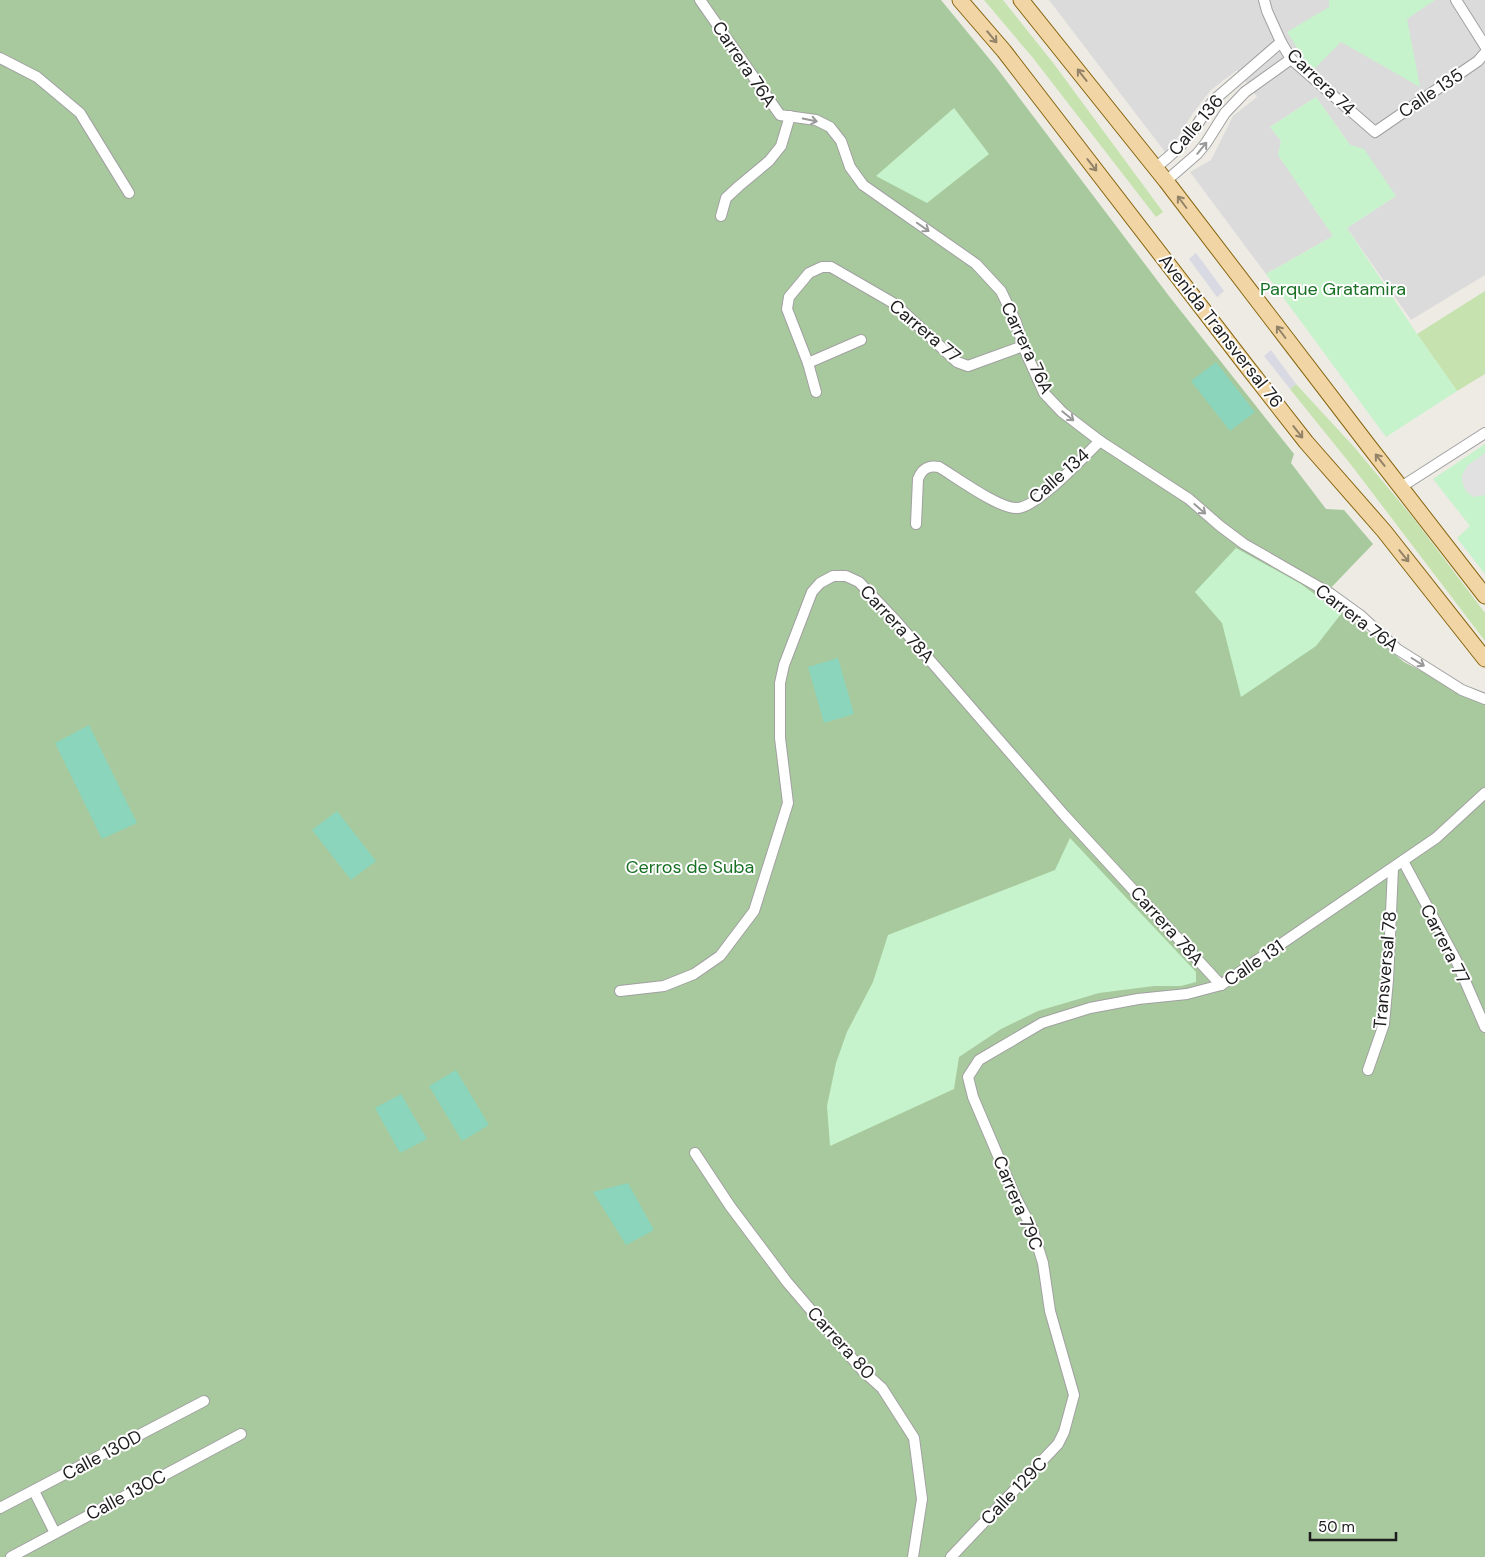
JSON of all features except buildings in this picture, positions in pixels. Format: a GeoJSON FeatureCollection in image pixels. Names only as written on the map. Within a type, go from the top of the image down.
{"type":"FeatureCollection","features":[{"type":"Feature","properties":{"kind":"main road","name":"Avenida Transversal 76"},"geometry":{"type":"LineString","coordinates":[[960,0],[1004,51],[1306,442],[1384,531],[1485,659]]}},
{"type":"Feature","properties":{"kind":"main road"},"geometry":{"type":"LineString","coordinates":[[1021,0],[1166,181],[1485,596]]}},
{"type":"Feature","properties":{"kind":"street","name":"Carrera 76A"},"geometry":{"type":"LineString","coordinates":[[700,0],[780,115],[816,120],[830,127],[841,141],[850,167],[863,185],[976,264],[1001,291],[1016,322],[1023,346],[1044,393],[1062,412],[1100,441],[1189,499],[1244,544],[1331,594],[1360,615],[1397,649],[1462,690],[1485,699]]}},
{"type":"Feature","properties":{"kind":"street","name":"Carrera 74"},"geometry":{"type":"LineString","coordinates":[[1264,0],[1266,11],[1291,59],[1375,132]]}},
{"type":"Feature","properties":{"kind":"street"},"geometry":{"type":"LineString","coordinates":[[1456,0],[1485,46]]}},
{"type":"Feature","properties":{"kind":"street","name":"Calle 136"},"geometry":{"type":"LineString","coordinates":[[1155,168],[1179,147],[1214,100],[1281,42]]}},
{"type":"Feature","properties":{"kind":"street","name":"Calle 135"},"geometry":{"type":"LineString","coordinates":[[1375,132],[1478,61],[1485,53]]}},
{"type":"Feature","properties":{"kind":"street"},"geometry":{"type":"LineString","coordinates":[[0,58],[37,77],[80,113],[129,193]]}},
{"type":"Feature","properties":{"kind":"street","name":"Calle 136"},"geometry":{"type":"LineString","coordinates":[[1166,181],[1197,154],[1206,143],[1224,112],[1245,92],[1291,59]]}},
{"type":"Feature","properties":{"kind":"street"},"geometry":{"type":"LineString","coordinates":[[1237,80],[1245,92]]}},
{"type":"Feature","properties":{"kind":"street"},"geometry":{"type":"LineString","coordinates":[[721,216],[726,198],[769,161],[781,146],[790,116]]}},
{"type":"Feature","properties":{"kind":"street","name":"Carrera 77"},"geometry":{"type":"LineString","coordinates":[[808,363],[787,309],[789,297],[809,274],[822,267],[831,267],[895,304],[957,362],[968,366],[1023,346]]}},
{"type":"Feature","properties":{"kind":"street"},"geometry":{"type":"LineString","coordinates":[[816,392],[808,363],[861,340]]}},
{"type":"Feature","properties":{"kind":"street"},"geometry":{"type":"LineString","coordinates":[[1401,487],[1485,433]]}},
{"type":"Feature","properties":{"kind":"street","name":"Calle 134"},"geometry":{"type":"LineString","coordinates":[[916,524],[918,479],[920,473],[926,467],[932,465],[939,467],[997,502],[1017,508],[1038,499],[1100,441]]}},
{"type":"Feature","properties":{"kind":"street","name":"Carrera 78A"},"geometry":{"type":"LineString","coordinates":[[620,991],[664,986],[694,974],[720,956],[754,911],[788,803],[780,738],[780,683],[784,665],[812,592],[820,583],[833,576],[846,576],[859,582],[896,621],[1065,816],[1221,986]]}},
{"type":"Feature","properties":{"kind":"street","name":"Calle 131"},"geometry":{"type":"LineString","coordinates":[[968,1077],[979,1060],[1042,1023],[1090,1008],[1138,999],[1187,994],[1221,986],[1436,838],[1485,794]]}},
{"type":"Feature","properties":{"kind":"street","name":"Carrera 77"},"geometry":{"type":"LineString","coordinates":[[1403,861],[1456,960],[1485,1027]]}},
{"type":"Feature","properties":{"kind":"street","name":"Transversal 78"},"geometry":{"type":"LineString","coordinates":[[1368,1070],[1384,1024],[1393,868]]}},
{"type":"Feature","properties":{"kind":"street","name":"Carrera 79C"},"geometry":{"type":"LineString","coordinates":[[968,1077],[973,1097],[1016,1198],[1032,1228],[1043,1263],[1050,1311],[1074,1396],[1067,1419]]}},
{"type":"Feature","properties":{"kind":"street","name":"Carrera 80"},"geometry":{"type":"LineString","coordinates":[[695,1153],[730,1206],[787,1282],[863,1371],[882,1388],[914,1438],[922,1498],[913,1557]]}},
{"type":"Feature","properties":{"kind":"street","name":"Calle 130D"},"geometry":{"type":"LineString","coordinates":[[0,1508],[204,1401]]}},
{"type":"Feature","properties":{"kind":"street","name":"Calle 129C"},"geometry":{"type":"LineString","coordinates":[[951,1557],[1058,1444],[1064,1432],[1067,1419]]}},
{"type":"Feature","properties":{"kind":"street","name":"Calle 130C"},"geometry":{"type":"LineString","coordinates":[[11,1557],[241,1434]]}},
{"type":"Feature","properties":{"kind":"street"},"geometry":{"type":"LineString","coordinates":[[34,1491],[55,1533]]}},
{"type":"Feature","properties":{"kind":"shaded area"},"geometry":{"type":"Polygon","coordinates":[[[1049,0],[1485,0],[1485,275],[1411,320],[1347,228],[1396,196],[1350,145],[1316,97],[1270,127],[1281,141],[1279,155],[1333,236],[1266,274],[1190,172],[1211,160],[1233,116],[1257,97],[1237,70],[1211,90],[1193,113],[1175,142],[1165,152],[1049,0]]]}},
{"type":"Feature","properties":{"kind":"shaded area"},"geometry":{"type":"Polygon","coordinates":[[[1196,253],[1224,291],[1217,297],[1189,259],[1196,253]]]}},
{"type":"Feature","properties":{"kind":"shaded area"},"geometry":{"type":"Polygon","coordinates":[[[1271,350],[1296,384],[1290,389],[1264,356],[1271,350]]]}},
{"type":"Feature","properties":{"kind":"shaded area"},"geometry":{"type":"Polygon","coordinates":[[[1485,453],[1485,495],[1473,497],[1466,491],[1462,482],[1462,475],[1468,465],[1485,453]]]}},
{"type":"Feature","properties":{"kind":"green space","name":"Cerros de Suba"},"geometry":{"type":"Polygon","coordinates":[[[0,0],[941,0],[996,67],[1169,296],[1294,454],[1291,463],[1326,509],[1344,510],[1373,544],[1323,596],[1404,662],[1485,704],[1485,1557],[0,1557],[0,0]]]}},
{"type":"Feature","properties":{"kind":"green space"},"geometry":{"type":"Polygon","coordinates":[[[984,0],[1003,0],[1054,64],[1163,212],[1156,217],[1033,58],[984,0]]]}},
{"type":"Feature","properties":{"kind":"green space"},"geometry":{"type":"Polygon","coordinates":[[[1329,0],[1435,0],[1407,19],[1420,87],[1341,42],[1312,71],[1287,32],[1329,7],[1329,0]]]}},
{"type":"Feature","properties":{"kind":"green space","name":"Parque Gratamira"},"geometry":{"type":"Polygon","coordinates":[[[1316,97],[1350,145],[1364,149],[1396,196],[1347,228],[1457,391],[1386,437],[1266,274],[1333,236],[1278,155],[1281,141],[1270,127],[1316,97]]]}},
{"type":"Feature","properties":{"kind":"green space"},"geometry":{"type":"Polygon","coordinates":[[[954,108],[989,154],[927,203],[876,176],[954,108]]]}},
{"type":"Feature","properties":{"kind":"green space"},"geometry":{"type":"Polygon","coordinates":[[[1485,291],[1485,374],[1457,391],[1417,334],[1485,291]]]}},
{"type":"Feature","properties":{"kind":"green space"},"geometry":{"type":"Polygon","coordinates":[[[1216,362],[1255,412],[1230,431],[1191,381],[1216,362]]]}},
{"type":"Feature","properties":{"kind":"green space"},"geometry":{"type":"Polygon","coordinates":[[[1296,384],[1355,448],[1414,519],[1485,613],[1485,641],[1352,466],[1290,389],[1296,384]]]}},
{"type":"Feature","properties":{"kind":"green space"},"geometry":{"type":"Polygon","coordinates":[[[1485,444],[1485,574],[1457,538],[1470,526],[1433,479],[1485,444]]]}},
{"type":"Feature","properties":{"kind":"green space"},"geometry":{"type":"Polygon","coordinates":[[[1236,548],[1301,584],[1341,614],[1316,646],[1241,697],[1222,623],[1195,592],[1236,548]]]}},
{"type":"Feature","properties":{"kind":"green space"},"geometry":{"type":"Polygon","coordinates":[[[838,658],[854,714],[824,723],[808,667],[838,658]]]}},
{"type":"Feature","properties":{"kind":"green space"},"geometry":{"type":"Polygon","coordinates":[[[89,725],[137,823],[102,839],[55,743],[89,725]]]}},
{"type":"Feature","properties":{"kind":"green space"},"geometry":{"type":"Polygon","coordinates":[[[337,811],[376,861],[351,880],[312,830],[337,811]]]}},
{"type":"Feature","properties":{"kind":"green space"},"geometry":{"type":"Polygon","coordinates":[[[1070,838],[1196,972],[1196,982],[1181,986],[1154,986],[1099,993],[1038,1011],[1001,1029],[959,1057],[954,1089],[830,1146],[827,1106],[836,1063],[847,1032],[873,982],[888,935],[1055,870],[1070,838]]]}},
{"type":"Feature","properties":{"kind":"green space"},"geometry":{"type":"Polygon","coordinates":[[[456,1070],[489,1125],[462,1141],[429,1086],[456,1070]]]}},
{"type":"Feature","properties":{"kind":"green space"},"geometry":{"type":"Polygon","coordinates":[[[401,1094],[427,1139],[400,1153],[375,1108],[401,1094]]]}},
{"type":"Feature","properties":{"kind":"green space"},"geometry":{"type":"Polygon","coordinates":[[[628,1183],[654,1230],[626,1245],[593,1192],[628,1183]]]}}]}
